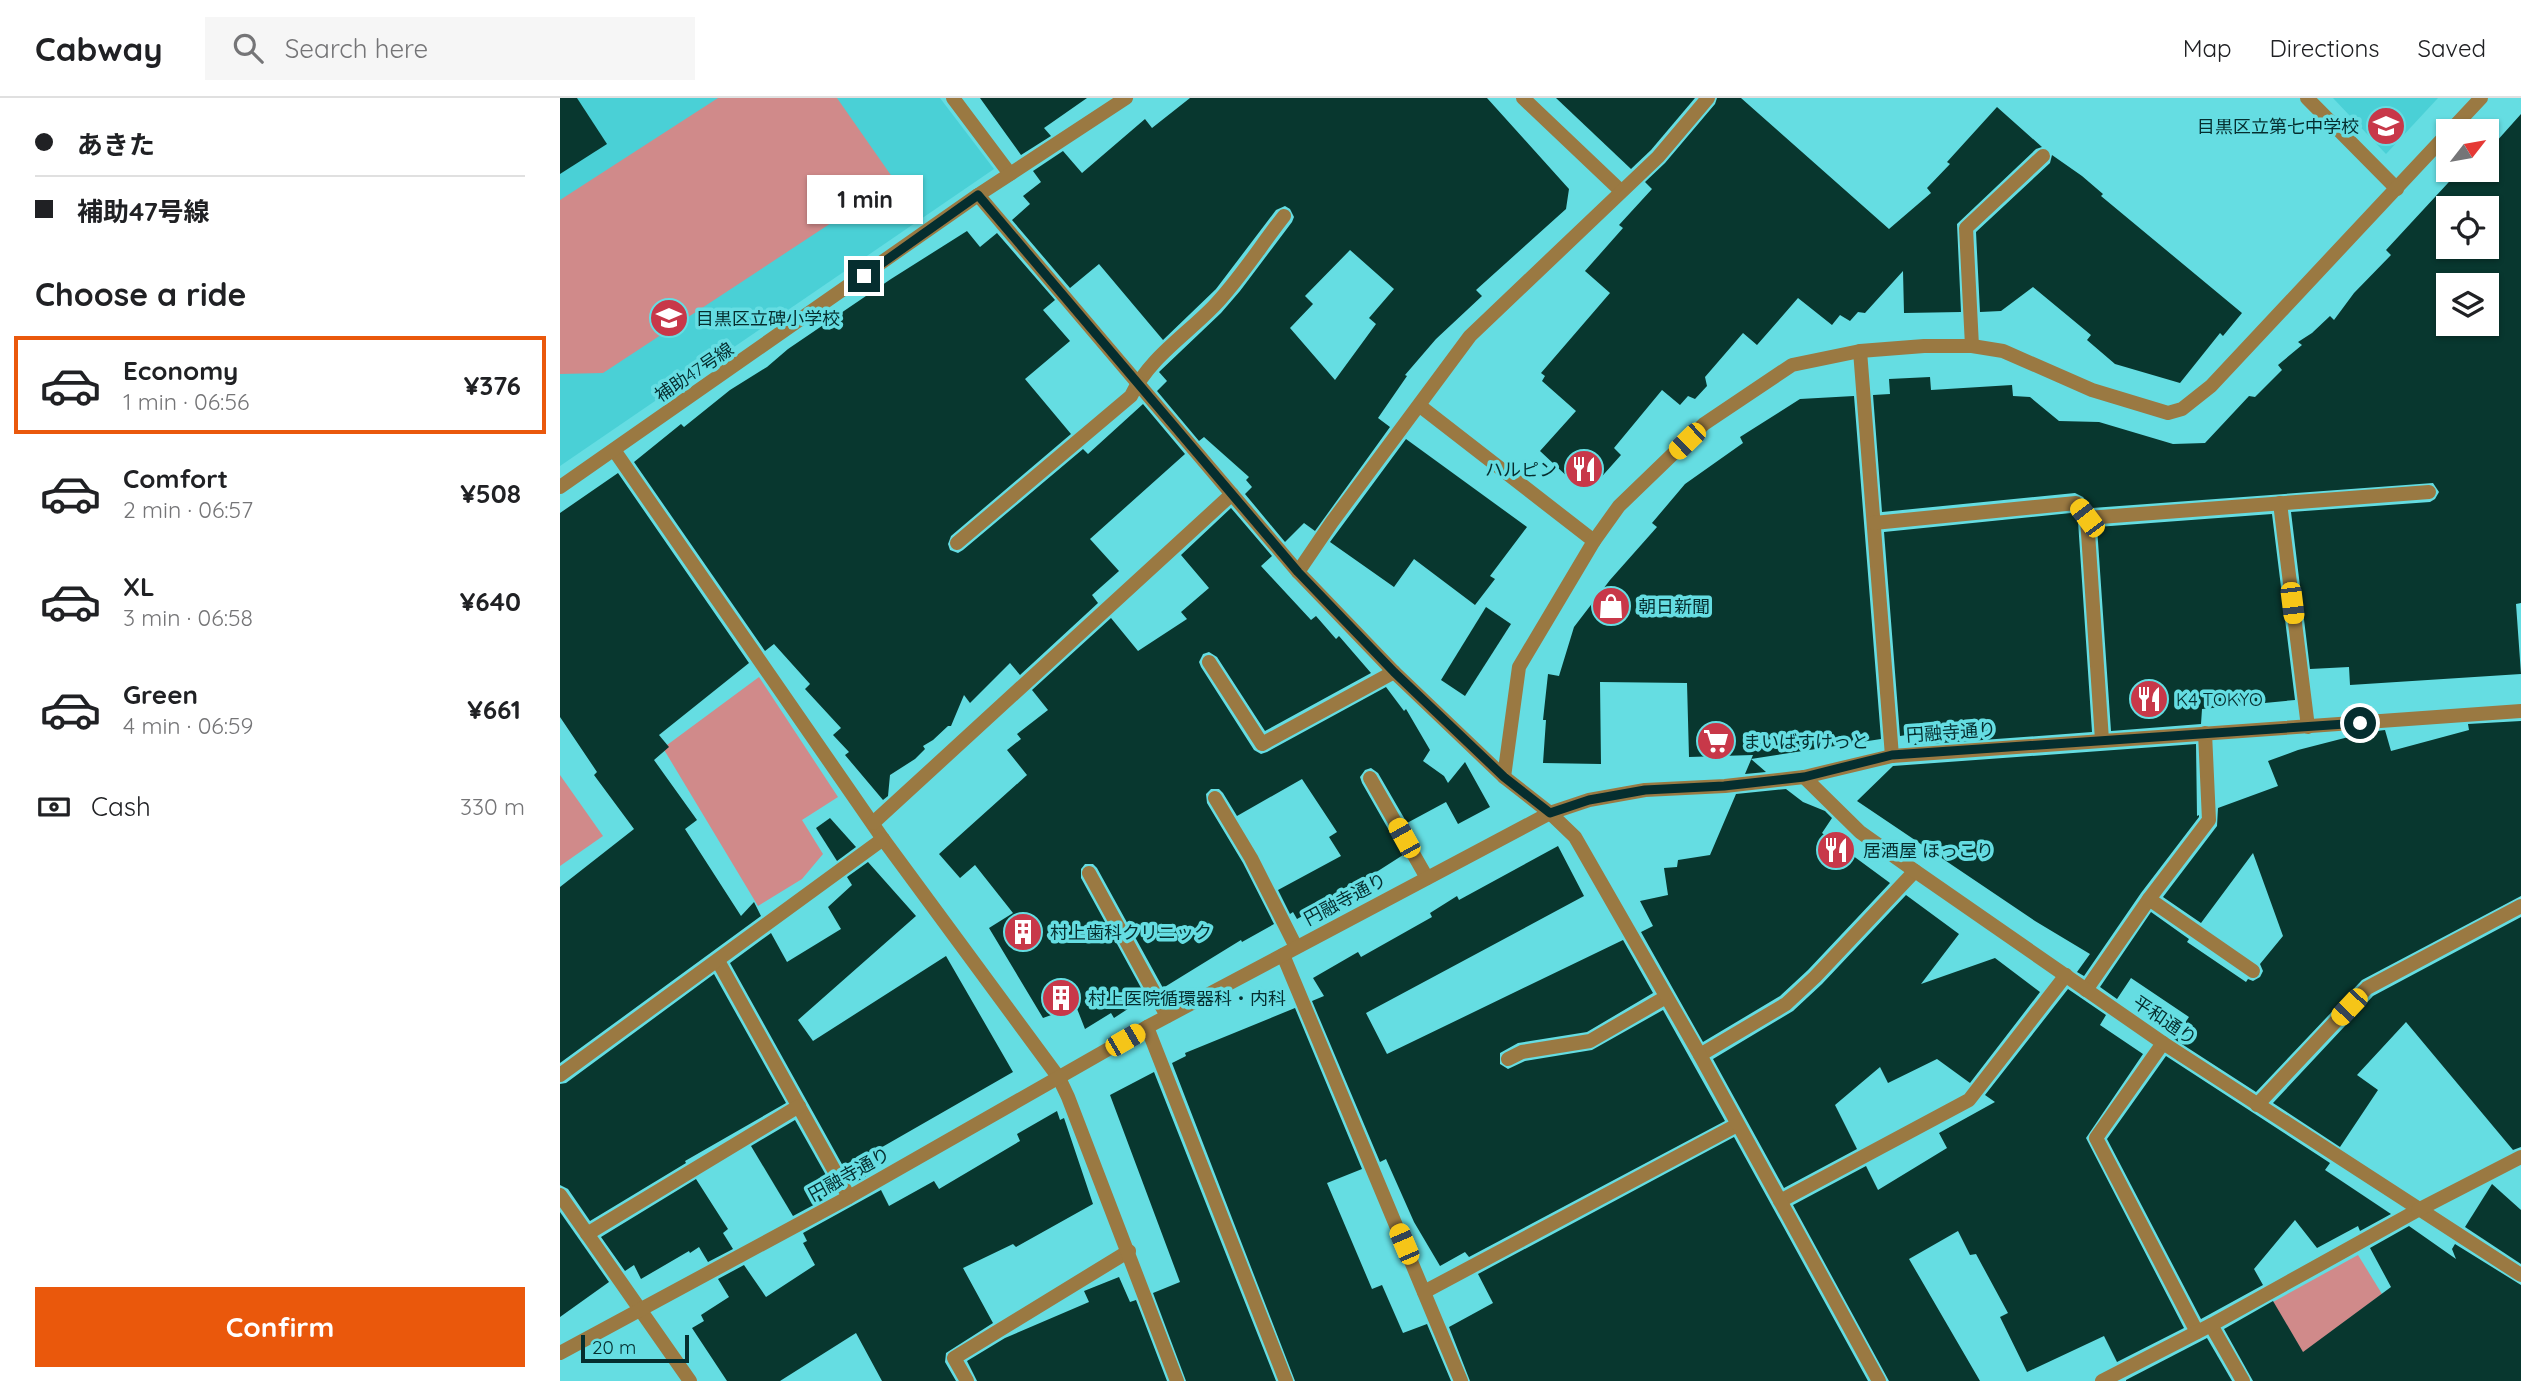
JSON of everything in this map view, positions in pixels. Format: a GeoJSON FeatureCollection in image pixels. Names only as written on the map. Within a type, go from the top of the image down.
{"type":"FeatureCollection","features":[{"type":"Feature","properties":{"kind":"street"},"geometry":{"type":"LineString","coordinates":[[953,98],[1010,174]]}},
{"type":"Feature","properties":{"kind":"street","name":"補助47号線"},"geometry":{"type":"LineString","coordinates":[[560,487],[978,195],[1126,98]]}},
{"type":"Feature","properties":{"kind":"street"},"geometry":{"type":"LineString","coordinates":[[1523,98],[1621,191]]}},
{"type":"Feature","properties":{"kind":"street"},"geometry":{"type":"LineString","coordinates":[[1298,572],[1470,336],[1658,157],[1708,98]]}},
{"type":"Feature","properties":{"kind":"street"},"geometry":{"type":"LineString","coordinates":[[2306,98],[2397,189]]}},
{"type":"Feature","properties":{"kind":"street"},"geometry":{"type":"LineString","coordinates":[[2461,119],[2481,98]]}},
{"type":"Feature","properties":{"kind":"street"},"geometry":{"type":"LineString","coordinates":[[1504,777],[1519,667],[1594,541],[1619,506],[1704,424],[1730,405],[1792,365],[1860,351],[1924,346],[1972,346],[2003,351],[2092,390],[2156,411],[2168,413],[2182,409],[2211,386],[2436,146]]}},
{"type":"Feature","properties":{"kind":"street"},"geometry":{"type":"LineString","coordinates":[[1972,346],[1966,228],[2043,156]]}},
{"type":"Feature","properties":{"kind":"street"},"geometry":{"type":"LineString","coordinates":[[978,195],[1298,572],[1394,672],[1504,777],[1550,813],[1575,837],[1700,1055],[1879,1381]]}},
{"type":"Feature","properties":{"kind":"street"},"geometry":{"type":"LineString","coordinates":[[957,543],[1132,396],[1138,383],[1155,361],[1216,304],[1284,216]]}},
{"type":"Feature","properties":{"kind":"street"},"geometry":{"type":"LineString","coordinates":[[1860,351],[1892,755]]}},
{"type":"Feature","properties":{"kind":"street"},"geometry":{"type":"LineString","coordinates":[[1420,406],[1594,541]]}},
{"type":"Feature","properties":{"kind":"street"},"geometry":{"type":"LineString","coordinates":[[614,450],[883,839],[1059,1078],[1069,1097],[1129,1251],[1177,1381]]}},
{"type":"Feature","properties":{"kind":"street"},"geometry":{"type":"LineString","coordinates":[[2087,518],[2429,492]]}},
{"type":"Feature","properties":{"kind":"street"},"geometry":{"type":"LineString","coordinates":[[873,823],[1232,494]]}},
{"type":"Feature","properties":{"kind":"street"},"geometry":{"type":"LineString","coordinates":[[1874,523],[2076,503],[2087,518],[2102,740]]}},
{"type":"Feature","properties":{"kind":"street"},"geometry":{"type":"LineString","coordinates":[[2280,503],[2308,727]]}},
{"type":"Feature","properties":{"kind":"street"},"geometry":{"type":"LineString","coordinates":[[1209,662],[1262,744],[1394,672]]}},
{"type":"Feature","properties":{"kind":"street","name":"円融寺通り"},"geometry":{"type":"LineString","coordinates":[[560,1353],[849,1197],[1167,1016],[1550,813],[1589,800],[1645,790],[1724,786],[1804,777],[1892,755],[2521,711]]}},
{"type":"Feature","properties":{"kind":"street"},"geometry":{"type":"LineString","coordinates":[[2087,990],[2149,899],[2209,820],[2205,733]]}},
{"type":"Feature","properties":{"kind":"street","name":"平和通り"},"geometry":{"type":"LineString","coordinates":[[1804,777],[1860,832],[1915,871],[2164,1043],[2521,1275]]}},
{"type":"Feature","properties":{"kind":"street"},"geometry":{"type":"LineString","coordinates":[[1370,778],[1427,878]]}},
{"type":"Feature","properties":{"kind":"street"},"geometry":{"type":"LineString","coordinates":[[1215,798],[1251,858],[1296,947]]}},
{"type":"Feature","properties":{"kind":"street"},"geometry":{"type":"LineString","coordinates":[[560,1075],[883,839]]}},
{"type":"Feature","properties":{"kind":"street"},"geometry":{"type":"LineString","coordinates":[[1700,1055],[1786,1004],[1915,871]]}},
{"type":"Feature","properties":{"kind":"street"},"geometry":{"type":"LineString","coordinates":[[1089,873],[1167,1016]]}},
{"type":"Feature","properties":{"kind":"street"},"geometry":{"type":"LineString","coordinates":[[2149,899],[2253,971]]}},
{"type":"Feature","properties":{"kind":"street"},"geometry":{"type":"LineString","coordinates":[[2257,1105],[2367,988],[2521,906]]}},
{"type":"Feature","properties":{"kind":"street"},"geometry":{"type":"LineString","coordinates":[[1283,955],[1461,1381]]}},
{"type":"Feature","properties":{"kind":"street"},"geometry":{"type":"LineString","coordinates":[[718,961],[849,1197]]}},
{"type":"Feature","properties":{"kind":"street"},"geometry":{"type":"LineString","coordinates":[[1780,1201],[1969,1100],[2066,975]]}},
{"type":"Feature","properties":{"kind":"street"},"geometry":{"type":"LineString","coordinates":[[1508,1059],[1522,1052],[1590,1041],[1666,997]]}},
{"type":"Feature","properties":{"kind":"street"},"geometry":{"type":"LineString","coordinates":[[1147,1027],[1286,1381]]}},
{"type":"Feature","properties":{"kind":"street"},"geometry":{"type":"LineString","coordinates":[[2164,1043],[2095,1138],[2197,1332]]}},
{"type":"Feature","properties":{"kind":"street"},"geometry":{"type":"LineString","coordinates":[[587,1234],[799,1106]]}},
{"type":"Feature","properties":{"kind":"street"},"geometry":{"type":"LineString","coordinates":[[1424,1292],[1737,1125]]}},
{"type":"Feature","properties":{"kind":"street"},"geometry":{"type":"LineString","coordinates":[[2102,1381],[2521,1157]]}},
{"type":"Feature","properties":{"kind":"street"},"geometry":{"type":"LineString","coordinates":[[560,1195],[690,1381]]}},
{"type":"Feature","properties":{"kind":"street"},"geometry":{"type":"LineString","coordinates":[[967,1381],[954,1359],[1129,1251]]}},
{"type":"Feature","properties":{"kind":"street"},"geometry":{"type":"LineString","coordinates":[[2211,1325],[2243,1381]]}},
{"type":"Feature","properties":{"kind":"shaded area","name":"目黒区立碑小学校"},"geometry":{"type":"Polygon","coordinates":[[[560,98],[940,98],[994,169],[560,466],[560,98]]]}},
{"type":"Feature","properties":{"kind":"shaded area"},"geometry":{"type":"Polygon","coordinates":[[[718,98],[837,98],[895,181],[603,373],[560,374],[560,200],[718,98]]]}},
{"type":"Feature","properties":{"kind":"shaded area","name":"目黒区立第七中学校"},"geometry":{"type":"Polygon","coordinates":[[[2333,98],[2438,98],[2386,154],[2333,98]]]}},
{"type":"Feature","properties":{"kind":"shaded area"},"geometry":{"type":"Polygon","coordinates":[[[759,677],[838,797],[802,820],[823,854],[802,879],[758,906],[663,748],[759,677]]]}},
{"type":"Feature","properties":{"kind":"shaded area"},"geometry":{"type":"Polygon","coordinates":[[[560,775],[603,836],[560,866],[560,775]]]}},
{"type":"Feature","properties":{"kind":"shaded area"},"geometry":{"type":"Polygon","coordinates":[[[2358,1255],[2382,1294],[2303,1353],[2273,1302],[2358,1255]]]}},
{"type":"Feature","properties":{"kind":"building"},"geometry":{"type":"Polygon","coordinates":[[[560,98],[577,98],[607,144],[560,174],[560,98]]]}},
{"type":"Feature","properties":{"kind":"building"},"geometry":{"type":"Polygon","coordinates":[[[980,98],[1087,98],[1044,128],[1051,136],[1021,155],[980,98]]]}},
{"type":"Feature","properties":{"kind":"building"},"geometry":{"type":"Polygon","coordinates":[[[1190,98],[1487,98],[1569,189],[1566,209],[1476,290],[1482,296],[1436,339],[1405,375],[1407,376],[1378,418],[1390,427],[1315,531],[1304,523],[1285,542],[1245,494],[1252,487],[1246,480],[1249,477],[1204,437],[1199,441],[1157,391],[1167,381],[1159,372],[1221,313],[1240,291],[1292,222],[1294,217],[1290,209],[1285,206],[1276,210],[1216,289],[1163,340],[1099,264],[1070,288],[1012,220],[1030,204],[1023,196],[1041,182],[1033,171],[1063,151],[1082,173],[1145,119],[1152,128],[1190,98]],[[1350,250],[1305,296],[1313,304],[1290,328],[1335,380],[1376,324],[1369,318],[1394,289],[1350,250]]]}},
{"type":"Feature","properties":{"kind":"building"},"geometry":{"type":"Polygon","coordinates":[[[1556,98],[1695,98],[1651,150],[1631,169],[1556,98]]]}},
{"type":"Feature","properties":{"kind":"building"},"geometry":{"type":"Polygon","coordinates":[[[1717,98],[1741,98],[1889,229],[1931,193],[1927,188],[1997,107],[2042,147],[2036,149],[1957,224],[1961,312],[1904,313],[1903,271],[1865,313],[1858,312],[1850,321],[1840,315],[1832,325],[1798,298],[1757,345],[1743,333],[1705,377],[1707,386],[1695,399],[1688,396],[1680,405],[1662,390],[1614,448],[1621,455],[1596,483],[1571,480],[1540,451],[1576,411],[1542,381],[1545,376],[1541,373],[1610,293],[1585,271],[1623,228],[1619,225],[1652,189],[1645,182],[1665,163],[1715,104],[1717,98]]]}},
{"type":"Feature","properties":{"kind":"building"},"geometry":{"type":"Polygon","coordinates":[[[2521,114],[2521,603],[2516,604],[2521,674],[2350,685],[2349,667],[2310,669],[2291,512],[2430,502],[2439,492],[2433,483],[2092,508],[2083,497],[2075,493],[1882,512],[1873,395],[1890,394],[1889,379],[1930,377],[1931,390],[2012,385],[2013,396],[2030,397],[2059,421],[2099,422],[2173,444],[2205,443],[2249,396],[2255,397],[2282,370],[2278,365],[2302,345],[2298,342],[2330,316],[2334,320],[2354,293],[2391,255],[2386,250],[2449,182],[2499,182],[2499,139],[2521,114]]]}},
{"type":"Feature","properties":{"kind":"building"},"geometry":{"type":"Polygon","coordinates":[[[2052,155],[2082,176],[2103,194],[2101,196],[2242,313],[2223,336],[2220,333],[2180,383],[2115,364],[2087,340],[2091,335],[2033,287],[2001,311],[1980,312],[1976,232],[2050,163],[2052,155]]]}},
{"type":"Feature","properties":{"kind":"building"},"geometry":{"type":"Polygon","coordinates":[[[967,231],[980,247],[997,233],[1055,300],[1043,310],[1070,341],[1025,379],[1071,434],[951,536],[948,544],[950,550],[958,553],[963,550],[1083,449],[1088,454],[1143,404],[1185,454],[1090,539],[1119,571],[1092,595],[1098,603],[1020,675],[1010,663],[970,703],[964,695],[951,726],[923,746],[925,749],[915,759],[890,775],[888,796],[883,800],[845,755],[849,752],[833,735],[841,728],[805,689],[810,684],[774,644],[765,651],[634,462],[681,424],[684,427],[788,349],[967,231]]]}},
{"type":"Feature","properties":{"kind":"building"},"geometry":{"type":"Polygon","coordinates":[[[1854,396],[1881,739],[1751,759],[1753,755],[1689,757],[1687,683],[1600,682],[1601,764],[1543,763],[1546,720],[1543,720],[1548,674],[1559,676],[1574,627],[1610,580],[1657,527],[1652,523],[1685,484],[1743,443],[1740,437],[1800,399],[1854,396]]]}},
{"type":"Feature","properties":{"kind":"building"},"geometry":{"type":"Polygon","coordinates":[[[1406,439],[1527,527],[1490,576],[1495,579],[1475,605],[1414,559],[1394,587],[1330,542],[1406,439]]]}},
{"type":"Feature","properties":{"kind":"building"},"geometry":{"type":"Polygon","coordinates":[[[618,473],[749,663],[659,735],[669,747],[654,760],[697,820],[685,829],[741,916],[754,902],[761,916],[560,1063],[560,887],[634,829],[594,775],[597,772],[560,717],[560,513],[618,473]]]}},
{"type":"Feature","properties":{"kind":"building"},"geometry":{"type":"Polygon","coordinates":[[[1231,508],[1272,556],[1261,566],[1311,620],[1316,616],[1336,639],[1339,636],[1371,673],[1265,731],[1217,657],[1209,652],[1203,654],[1199,662],[1201,667],[1254,750],[1261,754],[1267,752],[1386,687],[1404,711],[1406,709],[1430,750],[1423,761],[1444,776],[1448,783],[1465,762],[1490,807],[1458,824],[1446,802],[1407,823],[1378,773],[1371,768],[1365,770],[1360,777],[1362,783],[1403,855],[1297,919],[1293,912],[1290,914],[1278,890],[1341,856],[1329,837],[1337,832],[1302,779],[1237,816],[1223,793],[1219,789],[1211,789],[1206,794],[1207,803],[1243,863],[1274,924],[1242,942],[1241,940],[1163,988],[1097,868],[1093,864],[1085,864],[1081,869],[1081,878],[1146,997],[1114,1018],[1111,1013],[1085,1029],[1076,1006],[1043,1018],[989,928],[1013,913],[975,865],[960,878],[939,854],[1027,775],[1007,750],[1021,739],[1017,734],[1048,710],[1032,690],[1111,618],[1138,651],[1187,619],[1181,612],[1209,588],[1181,555],[1231,508]]]}},
{"type":"Feature","properties":{"kind":"building"},"geometry":{"type":"Polygon","coordinates":[[[2071,513],[2078,521],[2092,732],[1914,745],[1926,732],[1900,736],[1884,532],[2071,513]]]}},
{"type":"Feature","properties":{"kind":"building"},"geometry":{"type":"Polygon","coordinates":[[[2272,514],[2295,700],[2202,709],[2201,724],[2111,731],[2097,527],[2272,514]]]}},
{"type":"Feature","properties":{"kind":"building"},"geometry":{"type":"Polygon","coordinates":[[[1486,607],[1511,624],[1465,696],[1441,680],[1486,607]]]}},
{"type":"Feature","properties":{"kind":"building"},"geometry":{"type":"Polygon","coordinates":[[[2521,721],[2521,896],[2362,980],[2256,1092],[2174,1039],[2189,1017],[2131,978],[2117,999],[2100,987],[2151,912],[2189,939],[2187,942],[2246,982],[2248,979],[2253,981],[2260,977],[2263,971],[2260,964],[2283,936],[2253,853],[2201,923],[2163,897],[2217,826],[2218,808],[2278,786],[2268,761],[2298,750],[2368,732],[2385,730],[2391,751],[2469,730],[2468,724],[2521,721]]]}},
{"type":"Feature","properties":{"kind":"building"},"geometry":{"type":"Polygon","coordinates":[[[2196,744],[2199,817],[2141,893],[2084,976],[2077,972],[2090,954],[2035,921],[1857,801],[1893,766],[2196,744]]]}},
{"type":"Feature","properties":{"kind":"building"},"geometry":{"type":"Polygon","coordinates":[[[1751,759],[1766,772],[1745,774],[1751,759]]]}},
{"type":"Feature","properties":{"kind":"building"},"geometry":{"type":"Polygon","coordinates":[[[1786,789],[1803,802],[1825,811],[1832,818],[1822,833],[1890,883],[1780,996],[1703,1042],[1641,932],[1653,926],[1640,901],[1668,895],[1664,868],[1677,867],[1678,860],[1710,855],[1736,794],[1786,789]]]}},
{"type":"Feature","properties":{"kind":"building"},"geometry":{"type":"Polygon","coordinates":[[[830,818],[856,847],[837,861],[816,828],[830,818]]]}},
{"type":"Feature","properties":{"kind":"building"},"geometry":{"type":"Polygon","coordinates":[[[1558,846],[1584,896],[1366,1013],[1387,1054],[1623,940],[1653,993],[1587,1032],[1518,1043],[1500,1053],[1500,1064],[1508,1069],[1525,1061],[1592,1050],[1663,1010],[1725,1121],[1469,1257],[1465,1252],[1440,1266],[1414,1222],[1386,1159],[1380,1162],[1312,1001],[1324,996],[1313,978],[1358,952],[1361,957],[1432,917],[1430,913],[1457,896],[1459,900],[1558,846]]]}},
{"type":"Feature","properties":{"kind":"building"},"geometry":{"type":"Polygon","coordinates":[[[868,862],[916,916],[798,1020],[813,1041],[946,956],[1013,1072],[863,1158],[871,1173],[853,1184],[730,963],[771,933],[787,962],[841,929],[828,907],[852,885],[847,877],[868,862]]]}},
{"type":"Feature","properties":{"kind":"building"},"geometry":{"type":"Polygon","coordinates":[[[1906,895],[1959,934],[1921,984],[1995,958],[2040,992],[1970,1083],[1937,1059],[1888,1083],[1880,1067],[1835,1105],[1857,1149],[1784,1188],[1713,1059],[1793,1011],[1906,895]]]}},
{"type":"Feature","properties":{"kind":"building"},"geometry":{"type":"Polygon","coordinates":[[[2521,917],[2521,1147],[2513,1150],[2406,1022],[2357,1075],[2378,1090],[2340,1147],[2273,1103],[2373,996],[2521,917]]]}},
{"type":"Feature","properties":{"kind":"building"},"geometry":{"type":"Polygon","coordinates":[[[714,974],[786,1103],[685,1161],[686,1163],[590,1221],[568,1189],[560,1185],[560,1084],[566,1083],[714,974]]]}},
{"type":"Feature","properties":{"kind":"building"},"geometry":{"type":"Polygon","coordinates":[[[2068,989],[2106,1015],[2100,1025],[2143,1054],[2086,1138],[2184,1328],[2117,1362],[2104,1336],[2027,1372],[2000,1317],[2008,1313],[1976,1254],[1970,1255],[1958,1231],[1909,1259],[1980,1381],[1889,1381],[1793,1205],[1866,1166],[1878,1190],[1947,1148],[1939,1133],[1995,1102],[1985,1095],[2068,989]]]}},
{"type":"Feature","properties":{"kind":"building"},"geometry":{"type":"Polygon","coordinates":[[[1295,1008],[1362,1169],[1327,1183],[1372,1289],[1382,1285],[1403,1333],[1427,1324],[1451,1381],[1295,1381],[1172,1063],[1186,1056],[1185,1053],[1295,1008]]]}},
{"type":"Feature","properties":{"kind":"building"},"geometry":{"type":"Polygon","coordinates":[[[2166,1056],[2330,1163],[2325,1170],[2391,1214],[2360,1231],[2358,1226],[2317,1248],[2295,1220],[2254,1269],[2263,1285],[2201,1319],[2107,1139],[2166,1056]]]}},
{"type":"Feature","properties":{"kind":"building"},"geometry":{"type":"Polygon","coordinates":[[[1154,1072],[1276,1381],[1186,1381],[1153,1293],[1180,1282],[1110,1095],[1154,1072]]]}},
{"type":"Feature","properties":{"kind":"building"},"geometry":{"type":"Polygon","coordinates":[[[1057,1111],[1060,1120],[1064,1118],[1093,1204],[1016,1247],[1013,1244],[963,1268],[993,1323],[946,1353],[945,1362],[956,1381],[882,1381],[856,1333],[780,1381],[727,1381],[692,1328],[704,1321],[701,1315],[729,1297],[718,1279],[744,1265],[766,1297],[815,1265],[803,1243],[807,1241],[803,1233],[881,1190],[889,1206],[934,1181],[939,1189],[1020,1141],[1017,1134],[1057,1111]]]}},
{"type":"Feature","properties":{"kind":"building"},"geometry":{"type":"Polygon","coordinates":[[[795,1120],[836,1193],[793,1216],[751,1146],[795,1120]]]}},
{"type":"Feature","properties":{"kind":"building"},"geometry":{"type":"Polygon","coordinates":[[[1734,1137],[1868,1381],[1470,1381],[1449,1327],[1493,1303],[1478,1274],[1734,1137]]]}},
{"type":"Feature","properties":{"kind":"building"},"geometry":{"type":"Polygon","coordinates":[[[696,1179],[728,1229],[723,1233],[733,1249],[708,1262],[699,1247],[641,1279],[634,1265],[625,1271],[601,1237],[696,1179]]]}},
{"type":"Feature","properties":{"kind":"building"},"geometry":{"type":"Polygon","coordinates":[[[2492,1184],[2521,1210],[2521,1264],[2465,1227],[2492,1184]]]}},
{"type":"Feature","properties":{"kind":"building"},"geometry":{"type":"Polygon","coordinates":[[[560,1212],[609,1282],[560,1317],[560,1212]]]}},
{"type":"Feature","properties":{"kind":"building"},"geometry":{"type":"Polygon","coordinates":[[[2409,1226],[2456,1259],[2452,1249],[2455,1244],[2521,1285],[2521,1381],[2253,1381],[2224,1329],[2273,1301],[2303,1352],[2391,1287],[2370,1248],[2409,1226]]]}},
{"type":"Feature","properties":{"kind":"building"},"geometry":{"type":"Polygon","coordinates":[[[1119,1277],[1130,1302],[1136,1300],[1167,1381],[977,1381],[967,1361],[1005,1338],[1089,1302],[1084,1291],[1119,1277]]]}},
{"type":"Feature","properties":{"kind":"building"},"geometry":{"type":"Polygon","coordinates":[[[2207,1338],[2232,1381],[2126,1381],[2126,1380],[2207,1338]]]}},
{"type":"Feature","properties":{"kind":"place","name":"目黒区立第七中学校"},"geometry":{"type":"Point","coordinates":[2386,126]}},
{"type":"Feature","properties":{"kind":"place","name":"目黒区立碑小学校"},"geometry":{"type":"Point","coordinates":[669,318]}},
{"type":"Feature","properties":{"kind":"place","name":"ハルピン"},"geometry":{"type":"Point","coordinates":[1584,469]}},
{"type":"Feature","properties":{"kind":"place","name":"朝日新聞"},"geometry":{"type":"Point","coordinates":[1611,606]}},
{"type":"Feature","properties":{"kind":"place","name":"K4 TOKYO"},"geometry":{"type":"Point","coordinates":[2149,699]}},
{"type":"Feature","properties":{"kind":"place","name":"まいばすけっと"},"geometry":{"type":"Point","coordinates":[1716,741]}},
{"type":"Feature","properties":{"kind":"place","name":"居酒屋 ほっこり"},"geometry":{"type":"Point","coordinates":[1836,850]}},
{"type":"Feature","properties":{"kind":"place","name":"村上歯科クリニック"},"geometry":{"type":"Point","coordinates":[1023,932]}},
{"type":"Feature","properties":{"kind":"place","name":"村上医院循環器科・内科"},"geometry":{"type":"Point","coordinates":[1061,998]}},
{"type":"Feature","properties":{"kind":"route"},"geometry":{"type":"LineString","coordinates":[[864,276],[978,195],[1298,572],[1394,672],[1504,777],[1550,813],[1589,800],[1645,790],[1724,786],[1804,777],[1892,755],[2360,723]]}}]}
